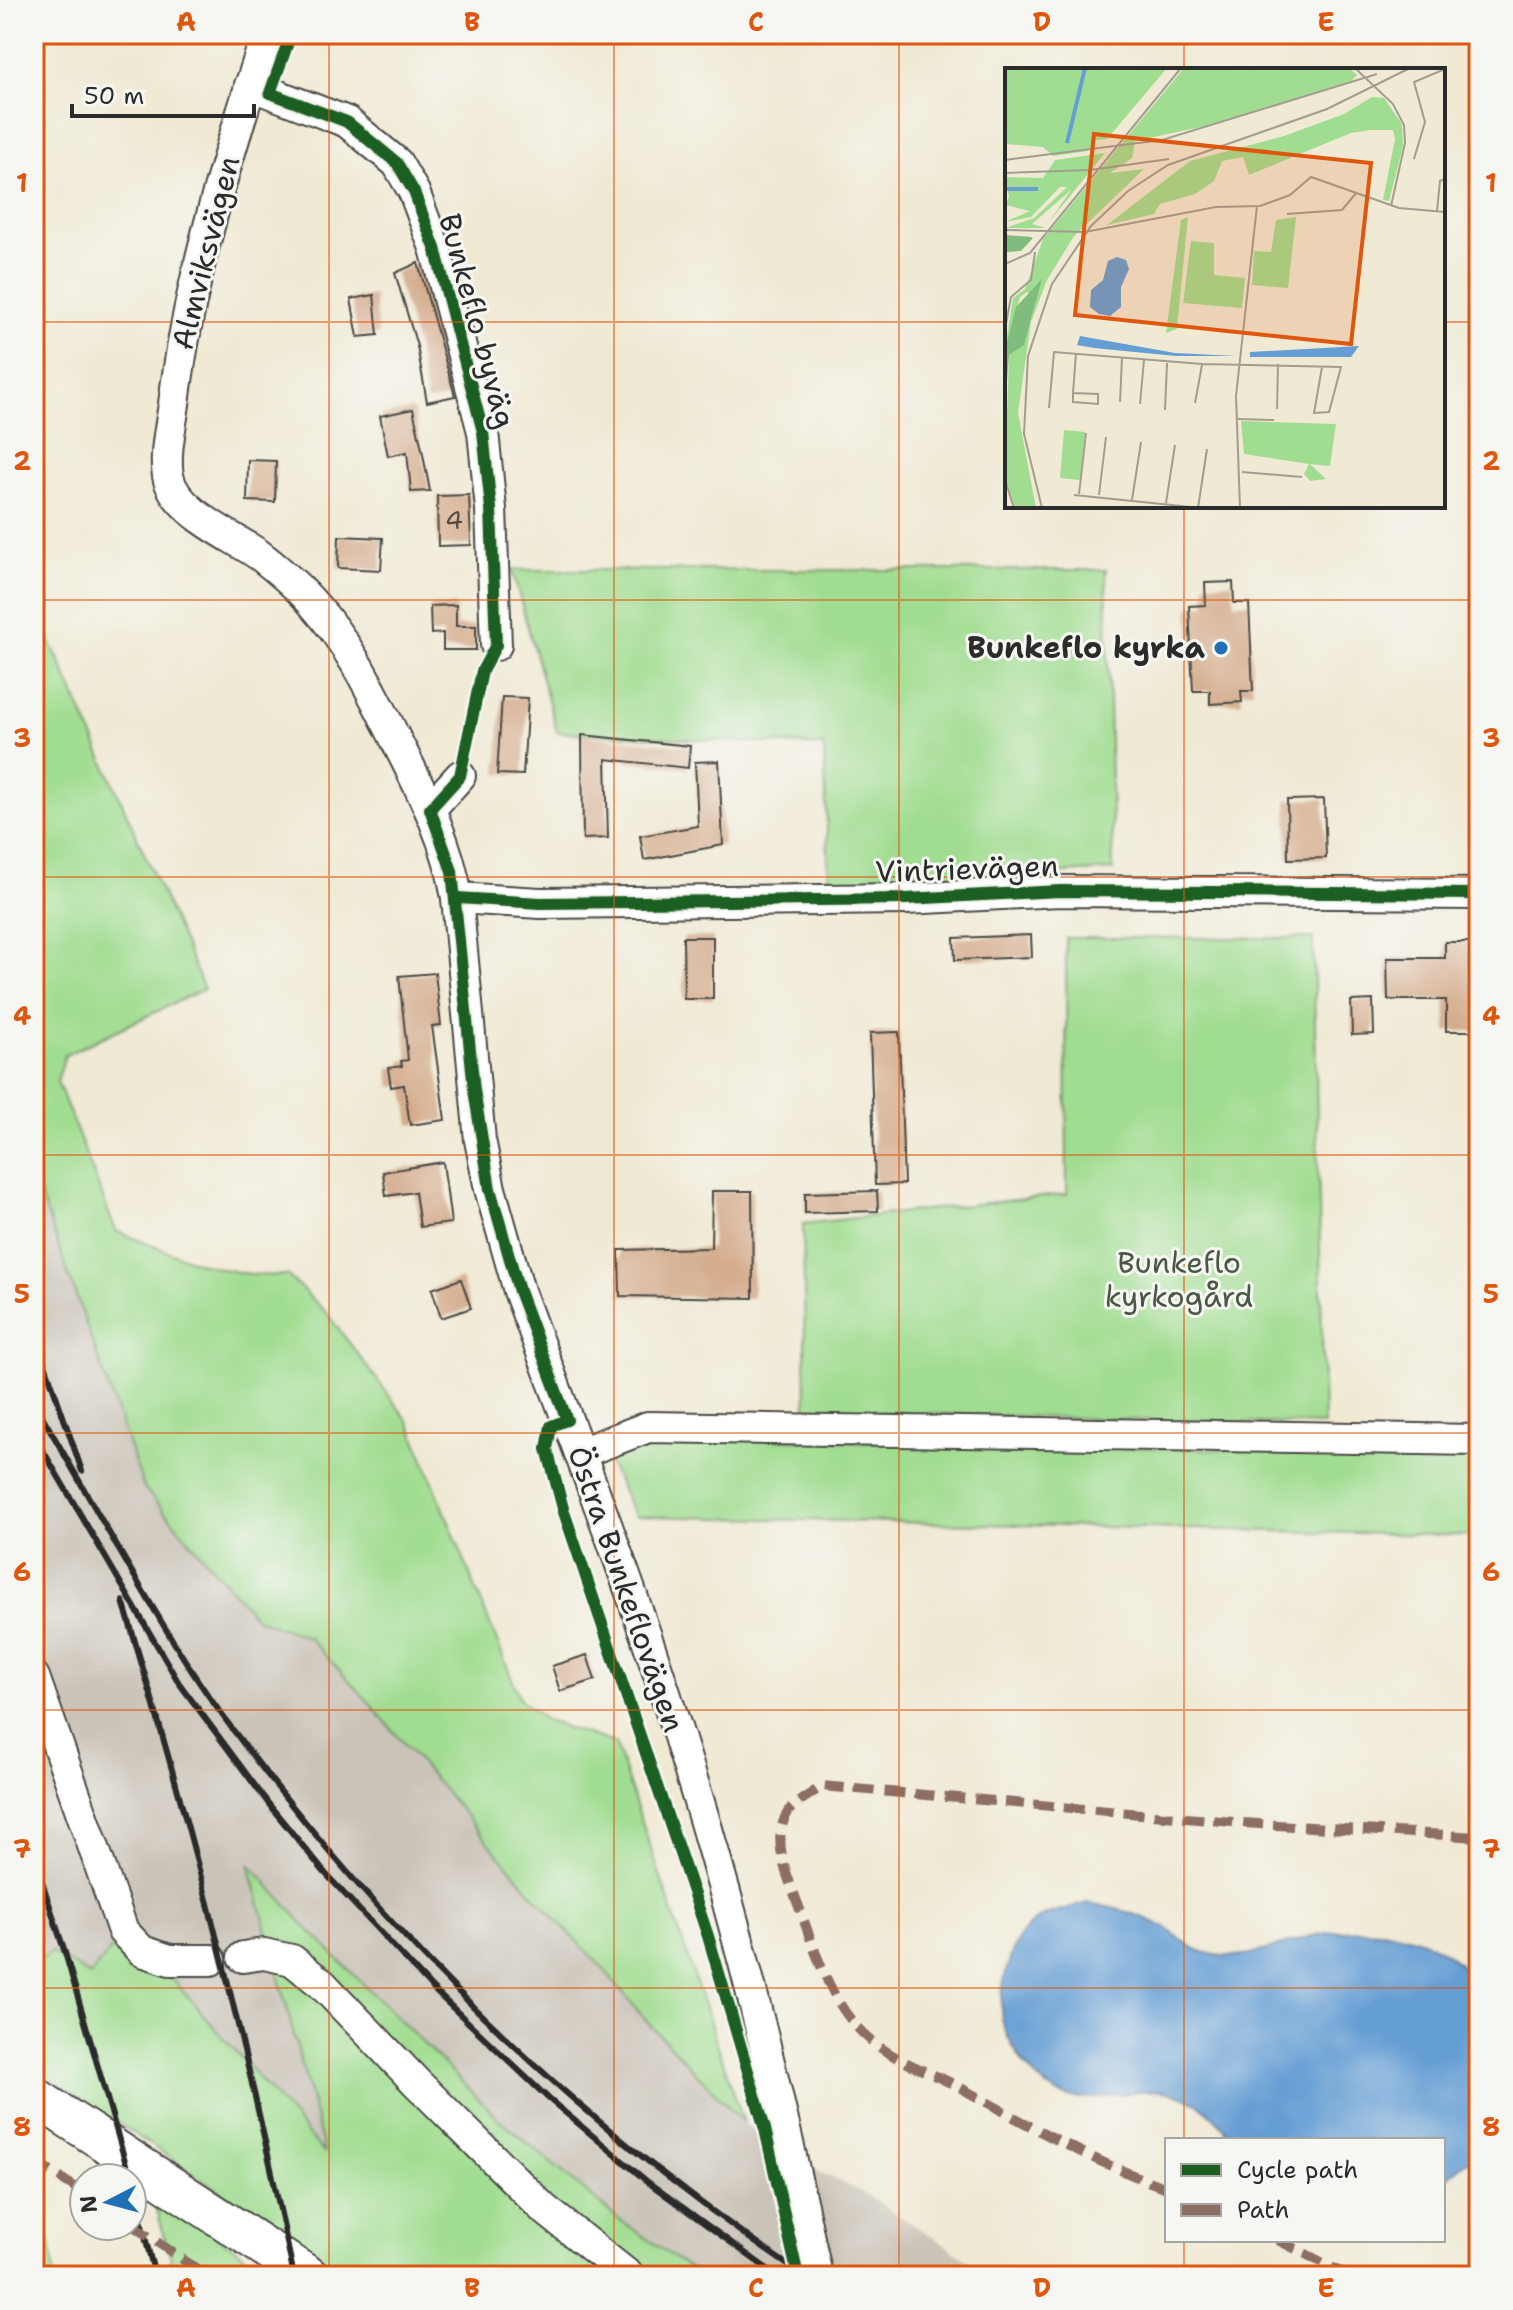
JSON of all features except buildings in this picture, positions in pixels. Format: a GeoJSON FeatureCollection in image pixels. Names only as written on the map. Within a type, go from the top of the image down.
{"type":"FeatureCollection","features":[{"type":"Feature","properties":{"kind":"main road"},"geometry":{"type":"LineString","coordinates":[[34,2096],[309,2276]]}},
{"type":"Feature","properties":{"kind":"street","name":"Almviksvägen"},"geometry":{"type":"LineString","coordinates":[[168,476],[178,365],[194,282],[267,34]]}},
{"type":"Feature","properties":{"kind":"street","name":"Bunkeflo byväg"},"geometry":{"type":"LineString","coordinates":[[250,85],[347,122],[397,163],[414,192],[435,248],[483,432],[491,509],[496,645]]}},
{"type":"Feature","properties":{"kind":"street","name":"Östra Bunkeflovägen"},"geometry":{"type":"LineString","coordinates":[[168,476],[176,496],[189,509],[260,556],[287,578],[338,634],[354,658],[430,809],[452,871],[457,898],[474,1090],[490,1189],[519,1291],[580,1453],[668,1704],[723,1885],[786,2130],[817,2276]]}},
{"type":"Feature","properties":{"kind":"street"},"geometry":{"type":"LineString","coordinates":[[430,809],[460,776]]}},
{"type":"Feature","properties":{"kind":"street","name":"Vintrievägen"},"geometry":{"type":"LineString","coordinates":[[457,898],[540,903],[906,899],[1060,891],[1479,894]]}},
{"type":"Feature","properties":{"kind":"street"},"geometry":{"type":"LineString","coordinates":[[580,1453],[648,1427],[1479,1440]]}},
{"type":"Feature","properties":{"kind":"street"},"geometry":{"type":"LineString","coordinates":[[34,1677],[123,1931],[142,1951],[170,1960],[211,1960]]}},
{"type":"Feature","properties":{"kind":"street"},"geometry":{"type":"LineString","coordinates":[[243,1957],[264,1954],[292,1960],[322,1984],[543,2208],[629,2276]]}},
{"type":"Feature","properties":{"kind":"shaded area"},"geometry":{"type":"Polygon","coordinates":[[[34,1177],[144,1488],[257,1619],[309,1638],[366,1699],[536,1898],[608,1974],[648,2023],[744,2123],[816,2170],[869,2196],[993,2276],[700,2276],[616,2217],[500,2120],[308,1929],[251,1865],[326,2156],[169,1975],[90,1977],[52,1952],[34,1964],[34,1177]]]}},
{"type":"Feature","properties":{"kind":"green space"},"geometry":{"type":"Polygon","coordinates":[[[512,570],[1106,570],[1113,870],[829,887],[824,746],[557,732],[512,570]]]}},
{"type":"Feature","properties":{"kind":"green space"},"geometry":{"type":"Polygon","coordinates":[[[34,611],[60,662],[204,989],[65,1055],[57,1081],[116,1231],[178,1256],[221,1269],[287,1275],[325,1311],[409,1422],[520,1699],[546,1721],[615,1743],[744,2123],[648,2023],[608,1974],[536,1898],[366,1699],[309,1638],[257,1619],[144,1488],[34,1177],[34,611]]]}},
{"type":"Feature","properties":{"kind":"green space","name":"Bunkeflo kyrkogård"},"geometry":{"type":"Polygon","coordinates":[[[1066,938],[1313,938],[1324,1425],[806,1410],[803,1224],[1067,1194],[1066,938]]]}},
{"type":"Feature","properties":{"kind":"green space"},"geometry":{"type":"Polygon","coordinates":[[[663,1437],[1479,1455],[1479,1536],[635,1516],[608,1461],[663,1437]]]}},
{"type":"Feature","properties":{"kind":"green space"},"geometry":{"type":"Polygon","coordinates":[[[249,1863],[308,1929],[500,2120],[616,2217],[700,2276],[349,2276],[34,2068],[34,1964],[52,1952],[90,1976],[111,1949],[169,1975],[325,2154],[249,1863]]]}},
{"type":"Feature","properties":{"kind":"green space"},"geometry":{"type":"Polygon","coordinates":[[[154,2200],[182,2213],[275,2276],[176,2276],[154,2200]]]}},
{"type":"Feature","properties":{"kind":"green space"},"geometry":{"type":"Polygon","coordinates":[[[34,2201],[52,2249],[54,2276],[34,2276],[34,2201]]]}},
{"type":"Feature","properties":{"kind":"water"},"geometry":{"type":"Polygon","coordinates":[[[1088,1903],[1118,1909],[1146,1918],[1195,1949],[1213,1955],[1252,1954],[1325,1933],[1351,1931],[1402,1934],[1426,1942],[1447,1954],[1465,1971],[1479,1993],[1479,2139],[1471,2158],[1445,2179],[1445,2138],[1232,2138],[1200,2105],[1173,2093],[1148,2091],[1083,2098],[1059,2094],[1047,2087],[1018,2055],[1005,2030],[1001,2010],[1005,1976],[1018,1940],[1033,1922],[1052,1912],[1088,1903]]]}},
{"type":"Feature","properties":{"kind":"railway"},"geometry":{"type":"LineString","coordinates":[[34,1332],[82,1471]]}},
{"type":"Feature","properties":{"kind":"railway"},"geometry":{"type":"LineString","coordinates":[[34,1402],[193,1673],[276,1786],[360,1887],[417,1949],[538,2068],[667,2177],[804,2276]]}},
{"type":"Feature","properties":{"kind":"railway"},"geometry":{"type":"LineString","coordinates":[[34,1435],[179,1683],[271,1807],[325,1873],[433,1989],[549,2099],[649,2183],[777,2276]]}},
{"type":"Feature","properties":{"kind":"railway"},"geometry":{"type":"LineString","coordinates":[[123,1601],[172,1768],[216,1937],[294,2276]]}},
{"type":"Feature","properties":{"kind":"railway"},"geometry":{"type":"LineString","coordinates":[[34,1857],[125,2162]]}},
{"type":"Feature","properties":{"kind":"railway"},"geometry":{"type":"LineString","coordinates":[[146,2242],[155,2276]]}},
{"type":"Feature","properties":{"kind":"marked path"},"geometry":{"type":"LineString","coordinates":[[1165,2187],[1061,2142],[959,2087],[901,2060],[878,2046],[854,2024],[833,1991],[816,1955],[788,1878],[780,1844],[783,1822],[791,1808],[822,1786],[1244,1823],[1479,1837]]}},
{"type":"Feature","properties":{"kind":"marked path"},"geometry":{"type":"LineString","coordinates":[[34,2161],[68,2183]]}},
{"type":"Feature","properties":{"kind":"marked path"},"geometry":{"type":"LineString","coordinates":[[148,2236],[207,2276]]}},
{"type":"Feature","properties":{"kind":"marked path"},"geometry":{"type":"LineString","coordinates":[[1282,2242],[1349,2276]]}},
{"type":"Feature","properties":{"kind":"cycle path"},"geometry":{"type":"LineString","coordinates":[[291,34],[270,93],[347,122],[397,163],[414,192],[435,248],[483,432],[491,509],[496,645],[482,671],[460,776],[430,809],[452,871],[474,1090],[490,1189],[519,1291],[567,1420],[551,1426],[547,1449],[564,1512],[708,1936],[765,2129],[798,2276]]}},
{"type":"Feature","properties":{"kind":"cycle path"},"geometry":{"type":"LineString","coordinates":[[457,898],[540,903],[906,899],[1060,891],[1479,894]]}},
{"type":"Feature","properties":{"kind":"place","name":"Bunkeflo kyrka"},"geometry":{"type":"Point","coordinates":[1221,648]}}]}
